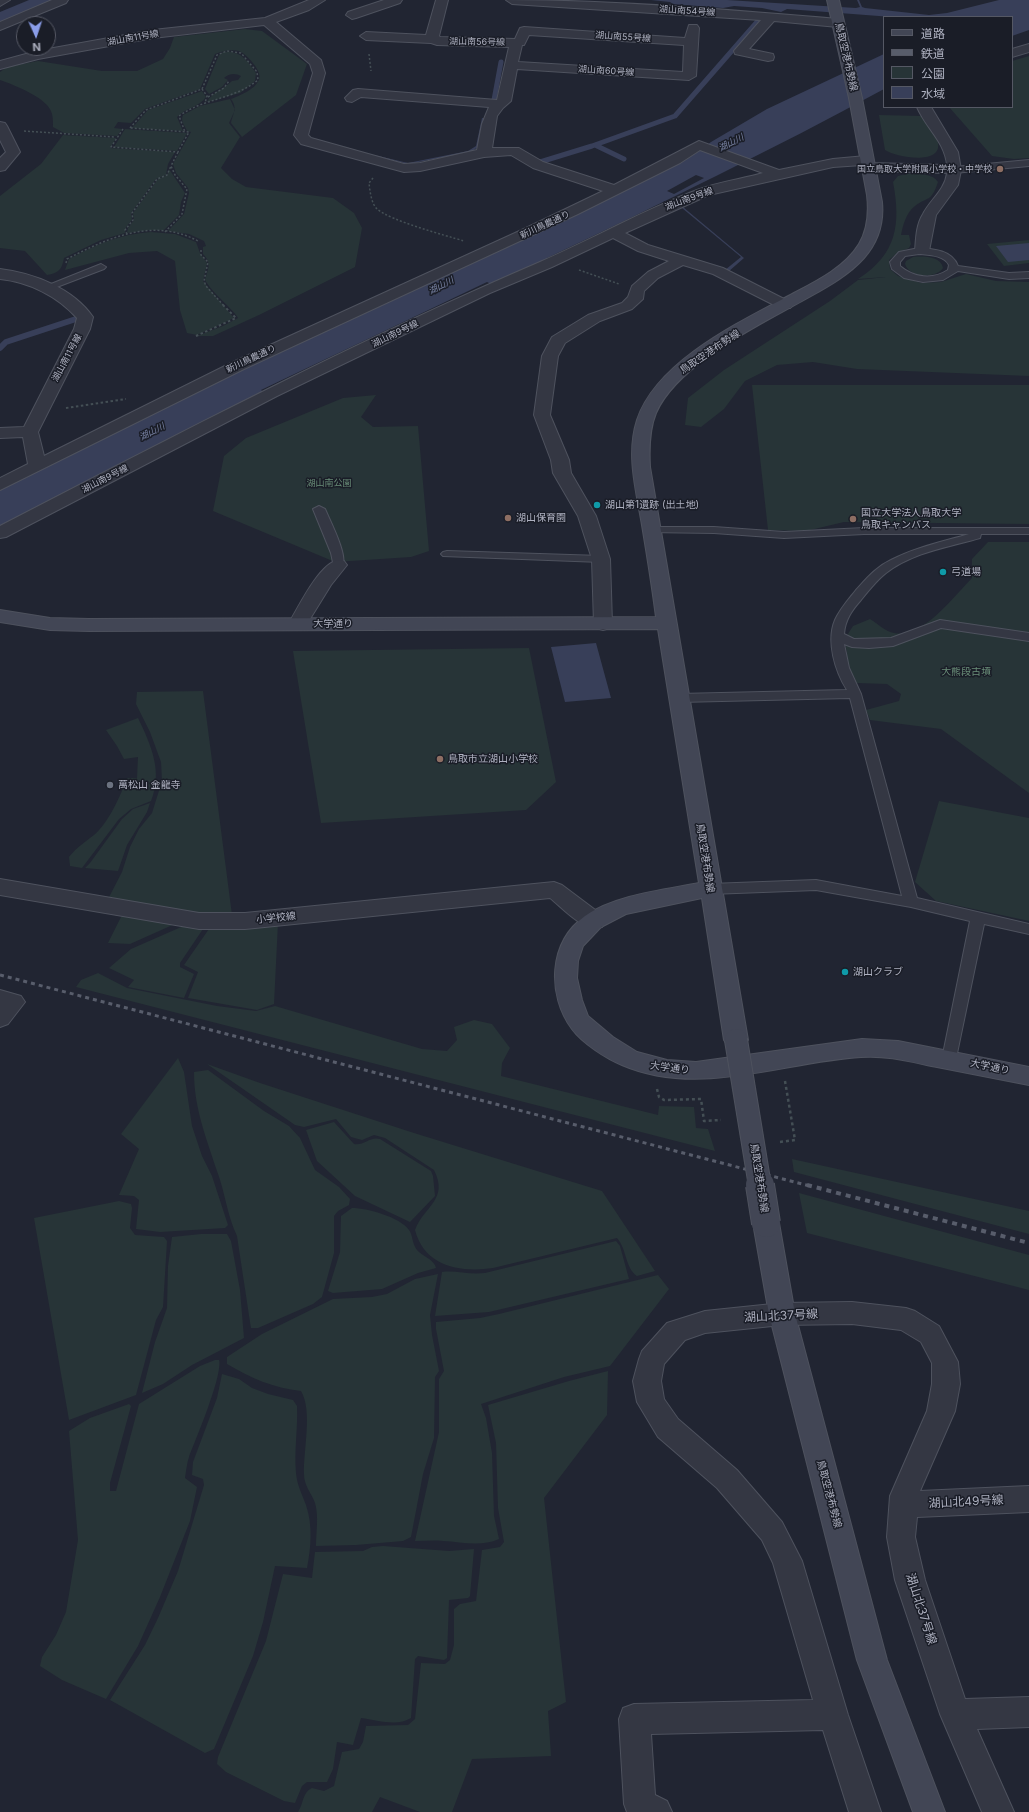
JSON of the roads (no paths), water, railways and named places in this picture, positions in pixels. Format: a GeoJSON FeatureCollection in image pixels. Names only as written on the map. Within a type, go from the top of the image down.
{"type":"FeatureCollection","features":[{"type":"Feature","properties":{"kind":"main road","name":"鳥取空港布勢線"},"geometry":{"type":"LineString","coordinates":[[834,0],[858,113],[866,163],[876,199],[875,224],[871,236],[862,250],[848,266],[830,279],[729,338],[684,368],[667,384],[652,405],[644,426],[640,446],[640,467],[782,1314],[872,1660],[929,1812]]}},
{"type":"Feature","properties":{"kind":"main road","name":"大学通り"},"geometry":{"type":"LineString","coordinates":[[0,616],[15,620],[66,624],[666,623]]}},
{"type":"Feature","properties":{"kind":"main road","name":"大学通り"},"geometry":{"type":"LineString","coordinates":[[710,889],[610,911],[594,921],[581,932],[570,946],[565,966],[568,992],[580,1022],[603,1043],[635,1061],[652,1068],[677,1071],[696,1071],[862,1048],[898,1050],[950,1059],[1029,1076]]}},
{"type":"Feature","properties":{"kind":"street"},"geometry":{"type":"LineString","coordinates":[[0,2],[4,0]]}},
{"type":"Feature","properties":{"kind":"street"},"geometry":{"type":"LineString","coordinates":[[0,26],[62,0]]}},
{"type":"Feature","properties":{"kind":"street"},"geometry":{"type":"LineString","coordinates":[[319,0],[305,7],[267,21],[316,64],[319,72],[304,120],[301,135],[306,141],[404,168],[420,167],[484,153],[514,151],[538,165],[615,190],[675,160],[699,145],[778,174]]}},
{"type":"Feature","properties":{"kind":"street"},"geometry":{"type":"LineString","coordinates":[[352,15],[396,0]]}},
{"type":"Feature","properties":{"kind":"street"},"geometry":{"type":"LineString","coordinates":[[433,39],[432,37],[442,0]]}},
{"type":"Feature","properties":{"kind":"street","name":"湖山南54号線"},"geometry":{"type":"LineString","coordinates":[[512,0],[694,11],[838,22]]}},
{"type":"Feature","properties":{"kind":"street","name":"湖山南56号線"},"geometry":{"type":"LineString","coordinates":[[366,36],[433,39],[437,41],[516,43],[520,42],[534,1]]}},
{"type":"Feature","properties":{"kind":"street"},"geometry":{"type":"LineString","coordinates":[[691,42],[694,11]]}},
{"type":"Feature","properties":{"kind":"street"},"geometry":{"type":"LineString","coordinates":[[768,57],[740,51],[770,18]]}},
{"type":"Feature","properties":{"kind":"street","name":"湖山南11号線"},"geometry":{"type":"LineString","coordinates":[[0,65],[37,56],[154,34],[267,21]]}},
{"type":"Feature","properties":{"kind":"street","name":"湖山南55号線"},"geometry":{"type":"LineString","coordinates":[[524,31],[691,42]]}},
{"type":"Feature","properties":{"kind":"street","name":"湖山南60号線"},"geometry":{"type":"LineString","coordinates":[[511,65],[689,76],[691,42]]}},
{"type":"Feature","properties":{"kind":"street"},"geometry":{"type":"LineString","coordinates":[[484,153],[492,110],[497,104],[504,100],[516,43]]}},
{"type":"Feature","properties":{"kind":"street"},"geometry":{"type":"LineString","coordinates":[[1013,53],[1029,48]]}},
{"type":"Feature","properties":{"kind":"street"},"geometry":{"type":"LineString","coordinates":[[352,98],[358,93],[497,104]]}},
{"type":"Feature","properties":{"kind":"street"},"geometry":{"type":"LineString","coordinates":[[922,251],[924,232],[929,215],[953,183],[954,170],[953,156],[925,108]]}},
{"type":"Feature","properties":{"kind":"street"},"geometry":{"type":"LineString","coordinates":[[0,167],[14,152],[1,128]]}},
{"type":"Feature","properties":{"kind":"street","name":"湖山南9号線"},"geometry":{"type":"LineString","coordinates":[[0,533],[271,394],[485,290],[704,192],[778,174],[834,163],[866,163],[954,170]]}},
{"type":"Feature","properties":{"kind":"street","name":"新川鳥農通り"},"geometry":{"type":"LineString","coordinates":[[0,485],[163,401],[558,219],[615,190]]}},
{"type":"Feature","properties":{"kind":"street"},"geometry":{"type":"LineString","coordinates":[[612,232],[643,248],[683,259],[718,271],[785,305]]}},
{"type":"Feature","properties":{"kind":"street"},"geometry":{"type":"LineString","coordinates":[[603,624],[604,594],[601,559],[587,516],[562,473],[560,460],[542,415],[545,378],[550,356],[558,340],[594,318],[627,306],[635,299],[637,291],[653,275],[683,259]]}},
{"type":"Feature","properties":{"kind":"street","name":"湖山南11号線"},"geometry":{"type":"LineString","coordinates":[[0,274],[23,277],[44,287],[75,306],[85,317],[82,329],[30,432]]}},
{"type":"Feature","properties":{"kind":"street"},"geometry":{"type":"LineString","coordinates":[[0,433],[30,432],[37,466]]}},
{"type":"Feature","properties":{"kind":"street"},"geometry":{"type":"LineString","coordinates":[[298,623],[323,582],[338,565]]}},
{"type":"Feature","properties":{"kind":"street","name":"小学校線"},"geometry":{"type":"LineString","coordinates":[[0,887],[199,921],[237,921],[554,890],[594,921]]}},
{"type":"Feature","properties":{"kind":"street"},"geometry":{"type":"LineString","coordinates":[[0,999],[13,1002],[0,1018]]}},
{"type":"Feature","properties":{"kind":"street","name":"湖山北37号線"},"geometry":{"type":"LineString","coordinates":[[864,1812],[787,1561],[772,1531],[727,1479],[668,1428],[651,1402],[648,1381],[652,1359],[676,1332],[705,1322],[782,1314],[852,1313],[906,1319],[930,1334],[945,1362],[946,1384],[941,1410],[904,1496],[901,1537],[910,1580],[955,1714],[998,1812]]}},
{"type":"Feature","properties":{"kind":"street","name":"湖山北49号線"},"geometry":{"type":"LineString","coordinates":[[903,1505],[1029,1498]]}},
{"type":"Feature","properties":{"kind":"street"},"geometry":{"type":"LineString","coordinates":[[955,1714],[1029,1712]]}},
{"type":"Feature","properties":{"kind":"street"},"geometry":{"type":"LineString","coordinates":[[656,1812],[640,1804],[634,1719],[833,1715]]}},
{"type":"Feature","properties":{"kind":"lane"},"geometry":{"type":"LineString","coordinates":[[954,170],[1029,163]]}},
{"type":"Feature","properties":{"kind":"lane"},"geometry":{"type":"LineString","coordinates":[[922,251],[946,257],[952,262],[954,268],[948,275],[941,278],[923,279],[905,275],[895,266],[895,262],[902,254],[922,251]]}},
{"type":"Feature","properties":{"kind":"lane"},"geometry":{"type":"LineString","coordinates":[[44,287],[100,267]]}},
{"type":"Feature","properties":{"kind":"lane"},"geometry":{"type":"LineString","coordinates":[[954,268],[1008,276],[1029,275]]}},
{"type":"Feature","properties":{"kind":"lane"},"geometry":{"type":"LineString","coordinates":[[319,508],[337,553],[338,565]]}},
{"type":"Feature","properties":{"kind":"lane"},"geometry":{"type":"LineString","coordinates":[[651,530],[714,530],[784,535],[864,531],[1029,531]]}},
{"type":"Feature","properties":{"kind":"lane"},"geometry":{"type":"LineString","coordinates":[[911,902],[855,694],[848,683],[840,659],[838,636],[840,620],[847,609],[881,571],[916,553],[996,531]]}},
{"type":"Feature","properties":{"kind":"lane"},"geometry":{"type":"LineString","coordinates":[[447,554],[601,559]]}},
{"type":"Feature","properties":{"kind":"lane"},"geometry":{"type":"LineString","coordinates":[[838,636],[852,643],[869,644],[893,642],[940,624],[1029,637]]}},
{"type":"Feature","properties":{"kind":"lane"},"geometry":{"type":"LineString","coordinates":[[679,698],[855,694]]}},
{"type":"Feature","properties":{"kind":"lane"},"geometry":{"type":"LineString","coordinates":[[710,889],[816,885],[911,902],[1029,929]]}},
{"type":"Feature","properties":{"kind":"lane"},"geometry":{"type":"LineString","coordinates":[[950,1059],[978,918]]}},
{"type":"Feature","properties":{"kind":"water"},"geometry":{"type":"Polygon","coordinates":[[[29,0],[55,0],[0,23],[0,12],[29,0]]]}},
{"type":"Feature","properties":{"kind":"water"},"geometry":{"type":"Polygon","coordinates":[[[651,0],[727,0],[856,8],[860,7],[857,0],[859,0],[862,7],[865,8],[929,15],[947,13],[999,0],[1029,0],[1029,30],[1013,36],[1013,16],[883,16],[787,9],[781,12],[762,8],[734,6],[723,8],[673,4],[670,2],[651,0]]]}},
{"type":"Feature","properties":{"kind":"water","name":"湖山川"},"geometry":{"type":"Polygon","coordinates":[[[883,54],[883,90],[717,176],[547,258],[549,259],[491,284],[487,282],[261,390],[265,393],[0,529],[0,490],[140,418],[668,167],[699,151],[711,142],[767,109],[883,54]],[[696,175],[667,191],[674,194],[704,178],[696,175]]]}},
{"type":"Feature","properties":{"kind":"water"},"geometry":{"type":"Polygon","coordinates":[[[482,118],[485,118],[478,147],[471,152],[408,164],[357,151],[408,163],[468,151],[476,146],[482,118]]]}},
{"type":"Feature","properties":{"kind":"water"},"geometry":{"type":"Polygon","coordinates":[[[683,207],[744,258],[728,272],[725,270],[741,257],[682,208],[683,207]]]}},
{"type":"Feature","properties":{"kind":"water"},"geometry":{"type":"Polygon","coordinates":[[[1029,243],[1029,260],[1008,262],[996,246],[1029,243]]]}},
{"type":"Feature","properties":{"kind":"water"},"geometry":{"type":"Polygon","coordinates":[[[596,643],[611,698],[565,702],[551,647],[596,643]]]}},
{"type":"Feature","properties":{"kind":"waterway"},"geometry":{"type":"LineString","coordinates":[[540,162],[592,146],[675,116],[757,22]]}},
{"type":"Feature","properties":{"kind":"waterway"},"geometry":{"type":"LineString","coordinates":[[494,100],[501,62]]}},
{"type":"Feature","properties":{"kind":"waterway"},"geometry":{"type":"LineString","coordinates":[[595,145],[624,159]]}},
{"type":"Feature","properties":{"kind":"waterway"},"geometry":{"type":"LineString","coordinates":[[0,348],[6,342],[79,318]]}},
{"type":"Feature","properties":{"kind":"railway"},"geometry":{"type":"LineString","coordinates":[[0,975],[810,1186]]}},
{"type":"Feature","properties":{"kind":"railway"},"geometry":{"type":"LineString","coordinates":[[807,1185],[1029,1243]]}},
{"type":"Feature","properties":{"kind":"place","name":"国立鳥取大学附属小学校・中学校"},"geometry":{"type":"Point","coordinates":[1000,169]}},
{"type":"Feature","properties":{"kind":"place","name":"湖山第1遺跡 (出土地)"},"geometry":{"type":"Point","coordinates":[597,505]}},
{"type":"Feature","properties":{"kind":"place","name":"湖山保育園"},"geometry":{"type":"Point","coordinates":[508,518]}},
{"type":"Feature","properties":{"kind":"place","name":"国立大学法人鳥取大学 鳥取キャンパス"},"geometry":{"type":"Point","coordinates":[853,519]}},
{"type":"Feature","properties":{"kind":"place","name":"弓道場"},"geometry":{"type":"Point","coordinates":[943,572]}},
{"type":"Feature","properties":{"kind":"place","name":"鳥取市立湖山小学校"},"geometry":{"type":"Point","coordinates":[440,759]}},
{"type":"Feature","properties":{"kind":"place","name":"萬松山 金龍寺"},"geometry":{"type":"Point","coordinates":[110,785]}},
{"type":"Feature","properties":{"kind":"place","name":"湖山クラブ"},"geometry":{"type":"Point","coordinates":[845,972]}},
{"type":"Feature","properties":{"kind":"park label","name":"湖山南公園"},"geometry":{"type":"Point","coordinates":[329,483]}},
{"type":"Feature","properties":{"kind":"park label","name":"大熊段古墳"},"geometry":{"type":"Point","coordinates":[966,672]}}]}
